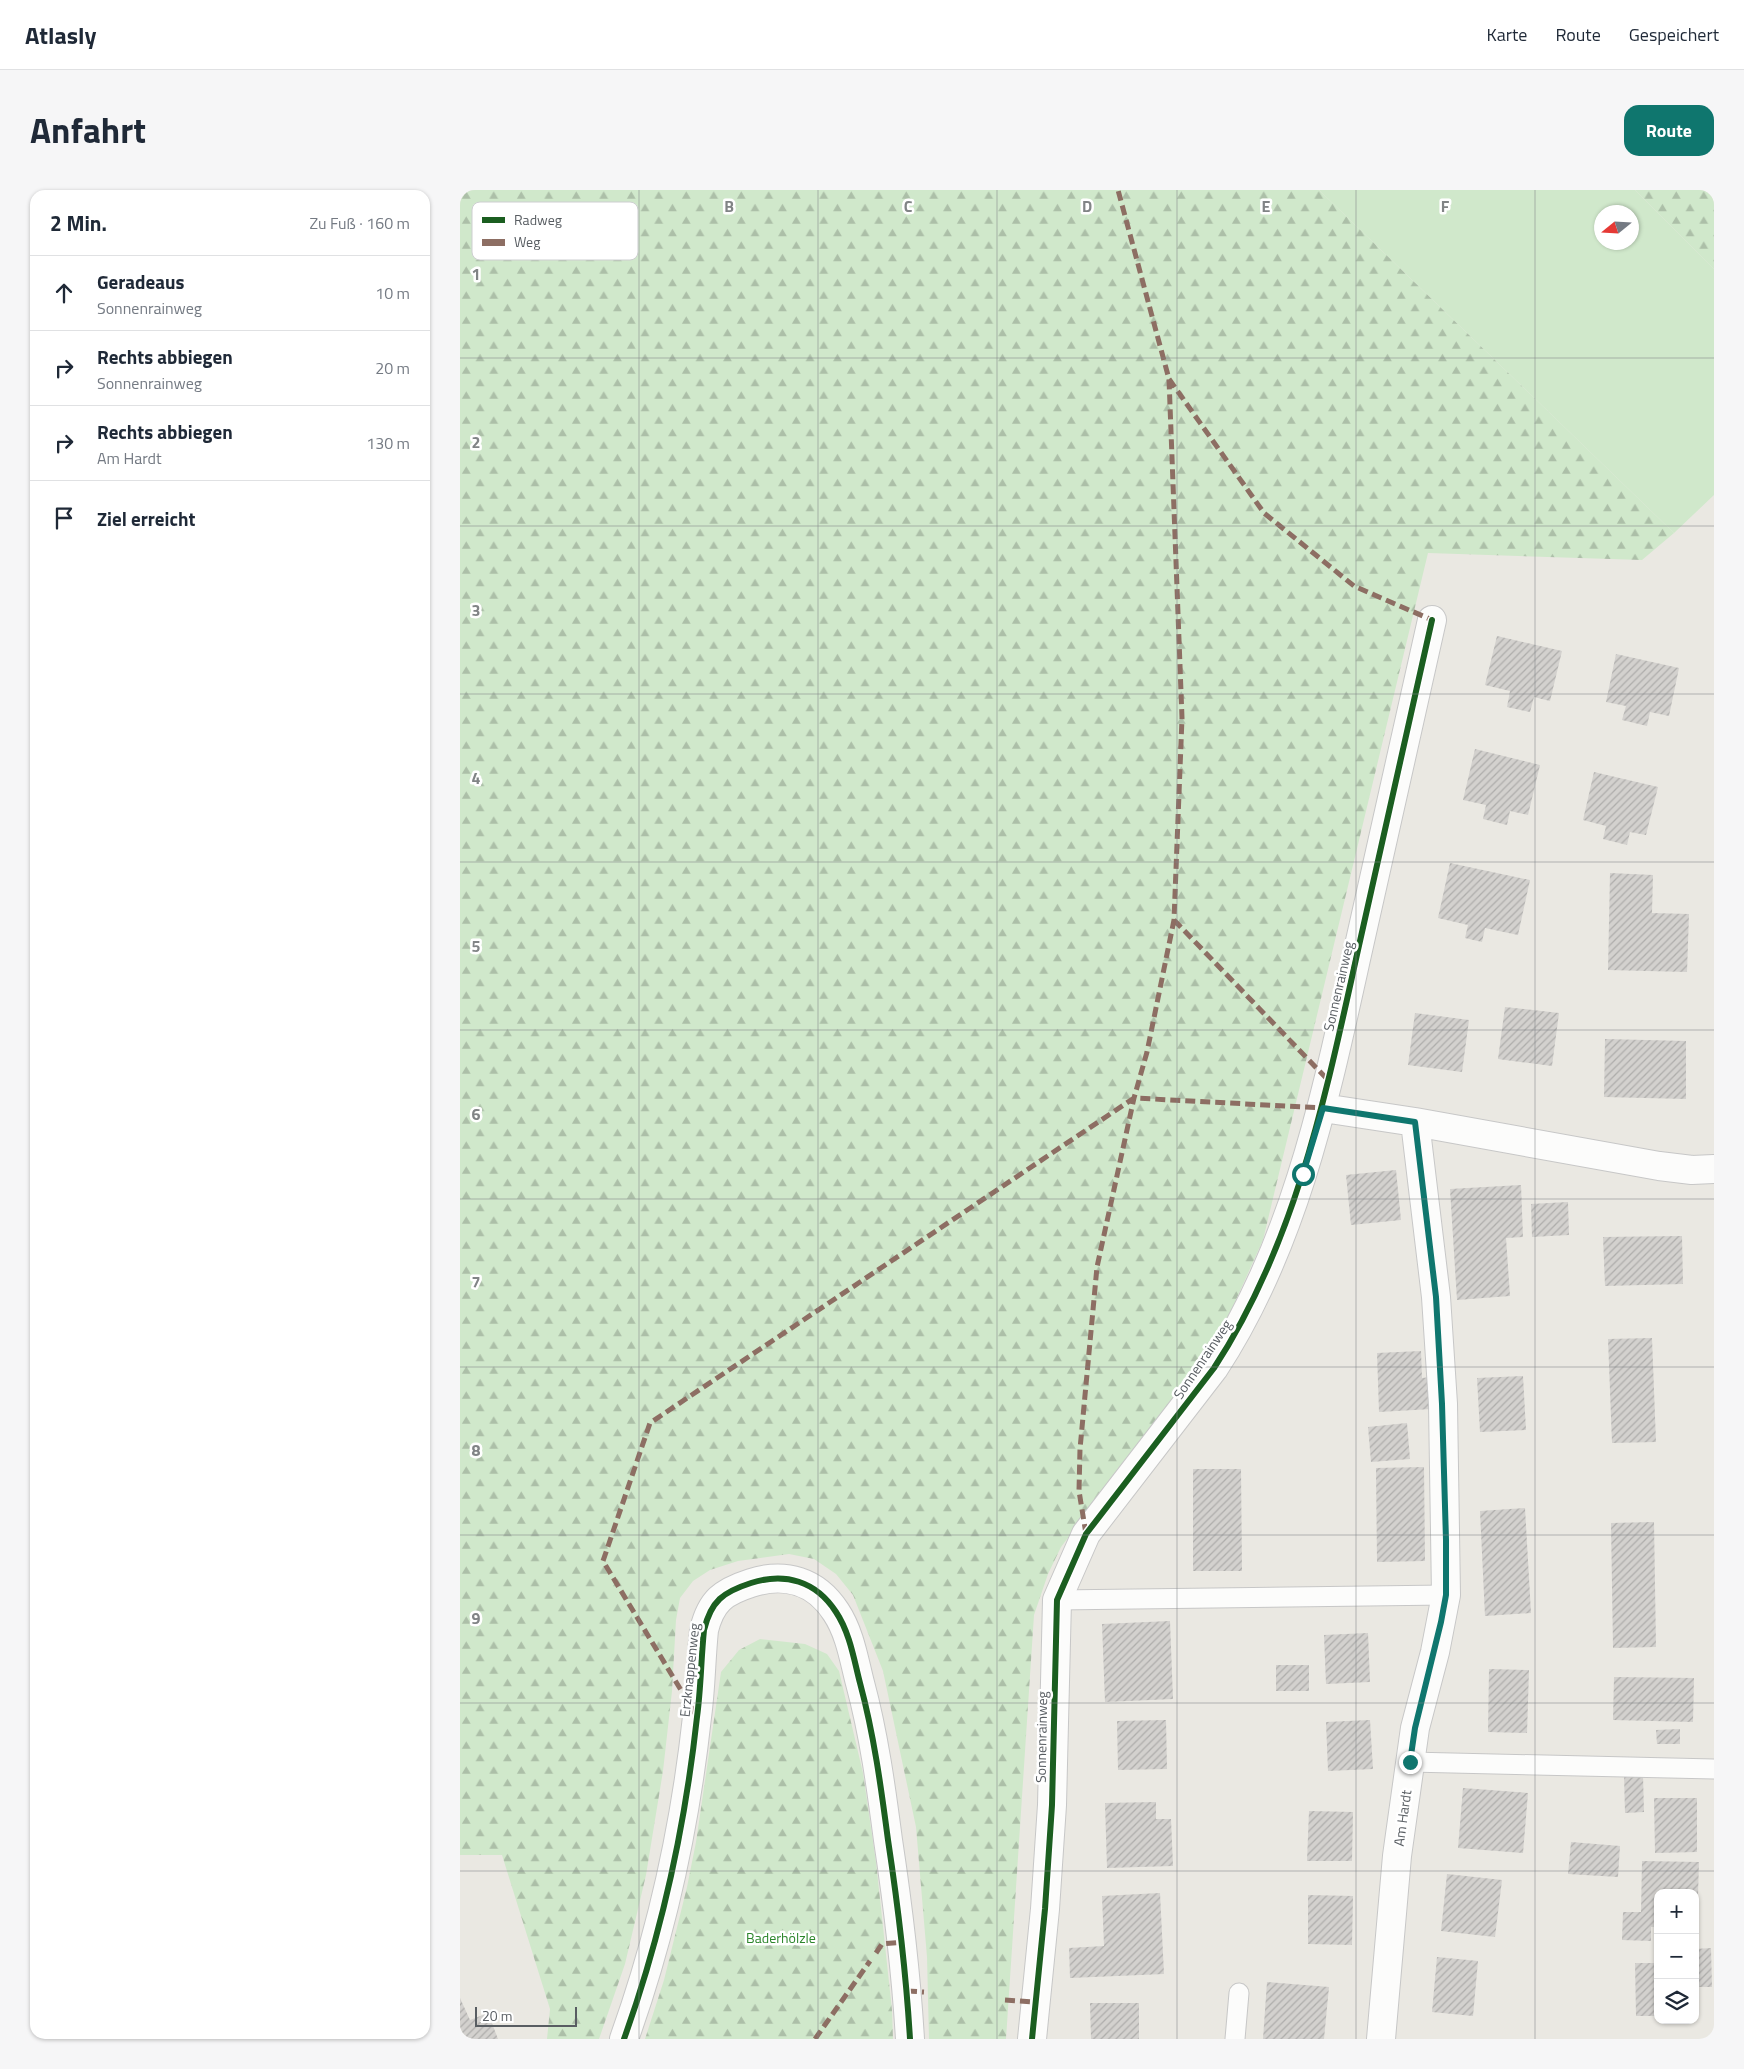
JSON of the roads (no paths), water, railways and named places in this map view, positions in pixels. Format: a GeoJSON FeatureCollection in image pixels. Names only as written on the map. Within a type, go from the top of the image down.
{"type":"FeatureCollection","features":[{"type":"Feature","properties":{"kind":"street","name":"Sonnenrainweg"},"geometry":{"type":"LineString","coordinates":[[1032,2039],[1045,1909],[1052,1805],[1056,1600],[1086,1534],[1214,1368],[1247,1313],[1278,1241],[1303,1174],[1323,1108],[1432,620]]}},
{"type":"Feature","properties":{"kind":"street"},"geometry":{"type":"LineString","coordinates":[[1323,1108],[1415,1122],[1659,1166],[1692,1170],[1714,1169]]}},
{"type":"Feature","properties":{"kind":"street","name":"Am Hardt"},"geometry":{"type":"LineString","coordinates":[[1381,2039],[1390,1919],[1410,1762],[1415,1728],[1446,1595],[1442,1404],[1436,1306],[1415,1122]]}},
{"type":"Feature","properties":{"kind":"street","name":"Erzknappenweg"},"geometry":{"type":"LineString","coordinates":[[624,2039],[655,1946],[671,1874],[691,1760],[697,1716],[704,1630],[707,1618],[714,1605],[728,1591],[759,1580],[776,1577],[792,1578],[809,1585],[823,1596],[836,1612],[846,1632],[853,1656],[866,1704],[880,1784],[903,1942],[910,2039]]}},
{"type":"Feature","properties":{"kind":"lane"},"geometry":{"type":"LineString","coordinates":[[1056,1600],[1446,1595]]}},
{"type":"Feature","properties":{"kind":"lane"},"geometry":{"type":"LineString","coordinates":[[1410,1762],[1714,1769]]}},
{"type":"Feature","properties":{"kind":"lane"},"geometry":{"type":"LineString","coordinates":[[1235,2039],[1239,1993]]}},
{"type":"Feature","properties":{"kind":"park label","name":"Baderhölzle"},"geometry":{"type":"Point","coordinates":[781,1937]}}]}
